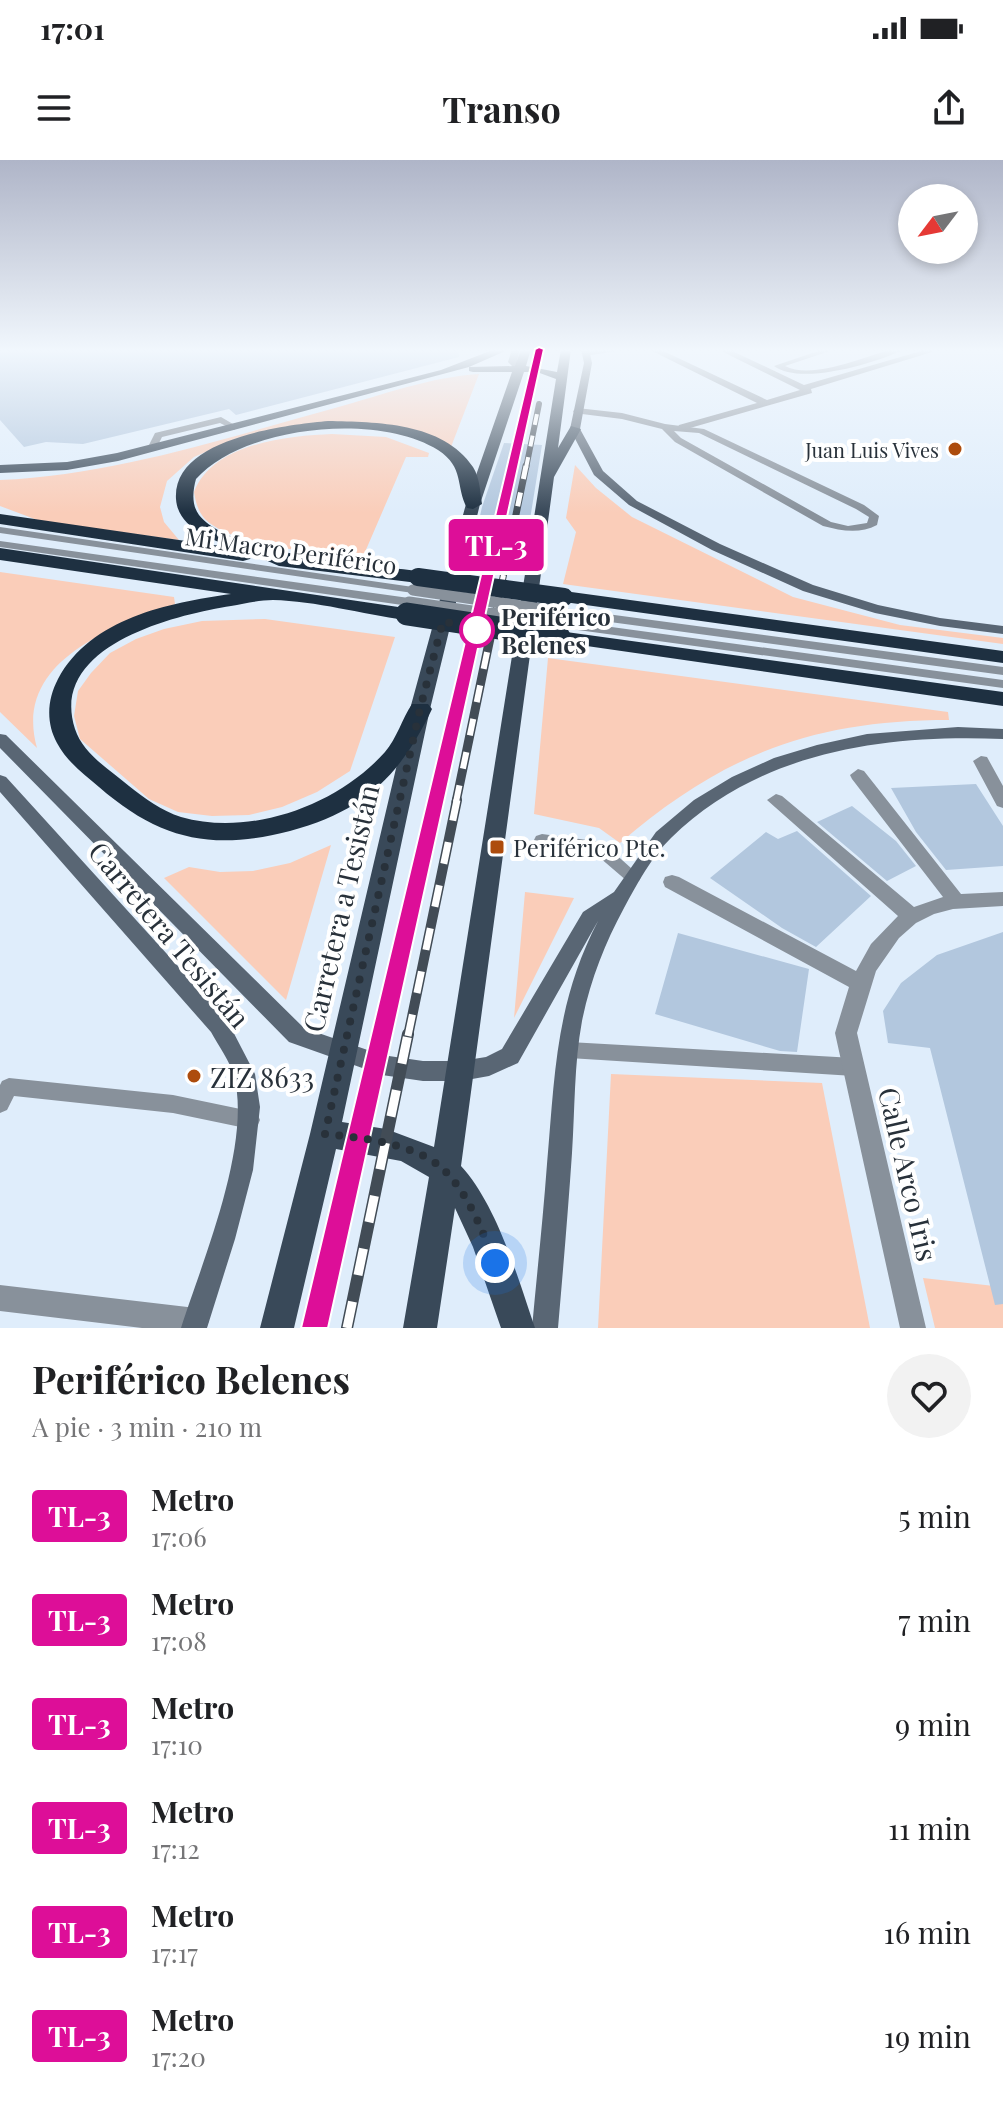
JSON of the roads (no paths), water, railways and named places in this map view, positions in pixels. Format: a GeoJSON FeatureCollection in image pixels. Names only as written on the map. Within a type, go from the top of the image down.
{"type":"FeatureCollection","features":[{"type":"Feature","properties":{"kind":"highway"},"geometry":{"type":"LineString","coordinates":[[473,504],[466,469],[435,443],[401,431],[328,426],[264,435],[207,458],[188,476],[183,499],[194,520],[220,535],[295,562],[412,596],[561,617],[1003,657]]}},
{"type":"Feature","properties":{"kind":"highway"},"geometry":{"type":"LineString","coordinates":[[0,519],[295,562]]}},
{"type":"Feature","properties":{"kind":"highway"},"geometry":{"type":"LineString","coordinates":[[0,554],[267,595],[412,596],[561,617],[1003,699]]}},
{"type":"Feature","properties":{"kind":"highway"},"geometry":{"type":"LineString","coordinates":[[267,595],[172,612],[126,628],[103,640],[85,656],[66,682],[60,702],[62,728],[71,746],[122,793],[153,816],[181,827],[245,829],[282,824],[336,805],[365,785],[395,756],[420,709]]}},
{"type":"Feature","properties":{"kind":"main road"},"geometry":{"type":"LineString","coordinates":[[0,468],[92,463],[324,404]]}},
{"type":"Feature","properties":{"kind":"main road","name":"Carretera a Tesistán"},"geometry":{"type":"LineString","coordinates":[[277,1328],[325,1134],[420,709],[473,504],[507,404]]}},
{"type":"Feature","properties":{"kind":"main road"},"geometry":{"type":"LineString","coordinates":[[420,1328],[461,1071],[557,404]]}},
{"type":"Feature","properties":{"kind":"main road"},"geometry":{"type":"LineString","coordinates":[[547,481],[575,429],[579,404]]}},
{"type":"Feature","properties":{"kind":"main road"},"geometry":{"type":"LineString","coordinates":[[575,429],[589,460],[611,487],[633,503],[716,547],[808,588],[875,609],[1003,630]]}},
{"type":"Feature","properties":{"kind":"main road"},"geometry":{"type":"LineString","coordinates":[[545,1328],[575,1005],[599,935],[626,886],[663,835],[707,797],[746,775],[789,758],[832,746],[909,734],[965,731],[1003,734]]}},
{"type":"Feature","properties":{"kind":"main road"},"geometry":{"type":"LineString","coordinates":[[0,739],[297,1035],[343,1054],[382,1065],[423,1071],[461,1071],[489,1066],[510,1056],[590,917],[626,886]]}},
{"type":"Feature","properties":{"kind":"main road","name":"Carretera Tesistán"},"geometry":{"type":"LineString","coordinates":[[0,781],[219,1026],[243,1069],[249,1094],[250,1120],[239,1177],[195,1324]]}},
{"type":"Feature","properties":{"kind":"main road"},"geometry":{"type":"LineString","coordinates":[[325,1134],[367,1138],[414,1153],[443,1169],[468,1205],[487,1242],[518,1328]]}},
{"type":"Feature","properties":{"kind":"street"},"geometry":{"type":"LineString","coordinates":[[683,427],[763,404]]}},
{"type":"Feature","properties":{"kind":"street"},"geometry":{"type":"LineString","coordinates":[[981,761],[1003,802]]}},
{"type":"Feature","properties":{"kind":"street"},"geometry":{"type":"LineString","coordinates":[[858,775],[957,902]]}},
{"type":"Feature","properties":{"kind":"street"},"geometry":{"type":"LineString","coordinates":[[776,800],[911,916]]}},
{"type":"Feature","properties":{"kind":"street"},"geometry":{"type":"LineString","coordinates":[[672,882],[859,983],[876,949],[911,916],[957,902],[1003,899]]}},
{"type":"Feature","properties":{"kind":"street","name":"Calle Arco Iris"},"geometry":{"type":"LineString","coordinates":[[859,983],[846,1033],[913,1328]]}},
{"type":"Feature","properties":{"kind":"street"},"geometry":{"type":"LineString","coordinates":[[0,1298],[195,1324]]}},
{"type":"Feature","properties":{"kind":"lane"},"geometry":{"type":"LineString","coordinates":[[577,411],[622,416],[665,427],[683,427],[715,436],[860,507],[874,516],[872,525],[848,529],[827,524],[678,440],[665,427]]}},
{"type":"Feature","properties":{"kind":"lane","name":"Mi Macro Periférico"},"geometry":{"type":"LineString","coordinates":[[0,530],[412,596]]}},
{"type":"Feature","properties":{"kind":"lane","name":"Mi Macro Periférico"},"geometry":{"type":"LineString","coordinates":[[0,544],[412,596]]}},
{"type":"Feature","properties":{"kind":"lane"},"geometry":{"type":"LineString","coordinates":[[561,617],[1003,671]]}},
{"type":"Feature","properties":{"kind":"lane"},"geometry":{"type":"LineString","coordinates":[[561,617],[1003,684]]}},
{"type":"Feature","properties":{"kind":"lane"},"geometry":{"type":"LineString","coordinates":[[542,840],[596,846],[626,886]]}},
{"type":"Feature","properties":{"kind":"lane"},"geometry":{"type":"LineString","coordinates":[[569,1050],[854,1067]]}},
{"type":"Feature","properties":{"kind":"lane"},"geometry":{"type":"LineString","coordinates":[[0,1104],[9,1087],[173,1104],[250,1120]]}},
{"type":"Feature","properties":{"kind":"railway"},"geometry":{"type":"LineString","coordinates":[[512,468],[527,404]]}},
{"type":"Feature","properties":{"kind":"railway"},"geometry":{"type":"LineString","coordinates":[[526,468],[539,404]]}},
{"type":"Feature","properties":{"kind":"railway"},"geometry":{"type":"LineString","coordinates":[[478,616],[512,466]]}},
{"type":"Feature","properties":{"kind":"railway"},"geometry":{"type":"LineString","coordinates":[[495,616],[526,466]]}},
{"type":"Feature","properties":{"kind":"railway"},"geometry":{"type":"LineString","coordinates":[[435,802],[478,614]]}},
{"type":"Feature","properties":{"kind":"railway"},"geometry":{"type":"LineString","coordinates":[[456,802],[495,614]]}},
{"type":"Feature","properties":{"kind":"railway"},"geometry":{"type":"LineString","coordinates":[[381,1036],[435,800]]}},
{"type":"Feature","properties":{"kind":"railway"},"geometry":{"type":"LineString","coordinates":[[408,1036],[457,800]]}},
{"type":"Feature","properties":{"kind":"railway"},"geometry":{"type":"LineString","coordinates":[[314,1328],[382,1034]]}},
{"type":"Feature","properties":{"kind":"railway"},"geometry":{"type":"LineString","coordinates":[[347,1328],[408,1034]]}},
{"type":"Feature","properties":{"kind":"metro line","name":"TL-3"},"geometry":{"type":"LineString","coordinates":[[314,1328],[528,404]]}},
{"type":"Feature","properties":{"kind":"place","name":"Juan Luis Vives"},"geometry":{"type":"Point","coordinates":[955,449]}},
{"type":"Feature","properties":{"kind":"place","name":"Periférico Belenes"},"geometry":{"type":"Point","coordinates":[477,630]}},
{"type":"Feature","properties":{"kind":"place","name":"Periférico Pte."},"geometry":{"type":"Point","coordinates":[497,847]}},
{"type":"Feature","properties":{"kind":"place","name":"ZIZ 8633"},"geometry":{"type":"Point","coordinates":[194,1076]}}]}
